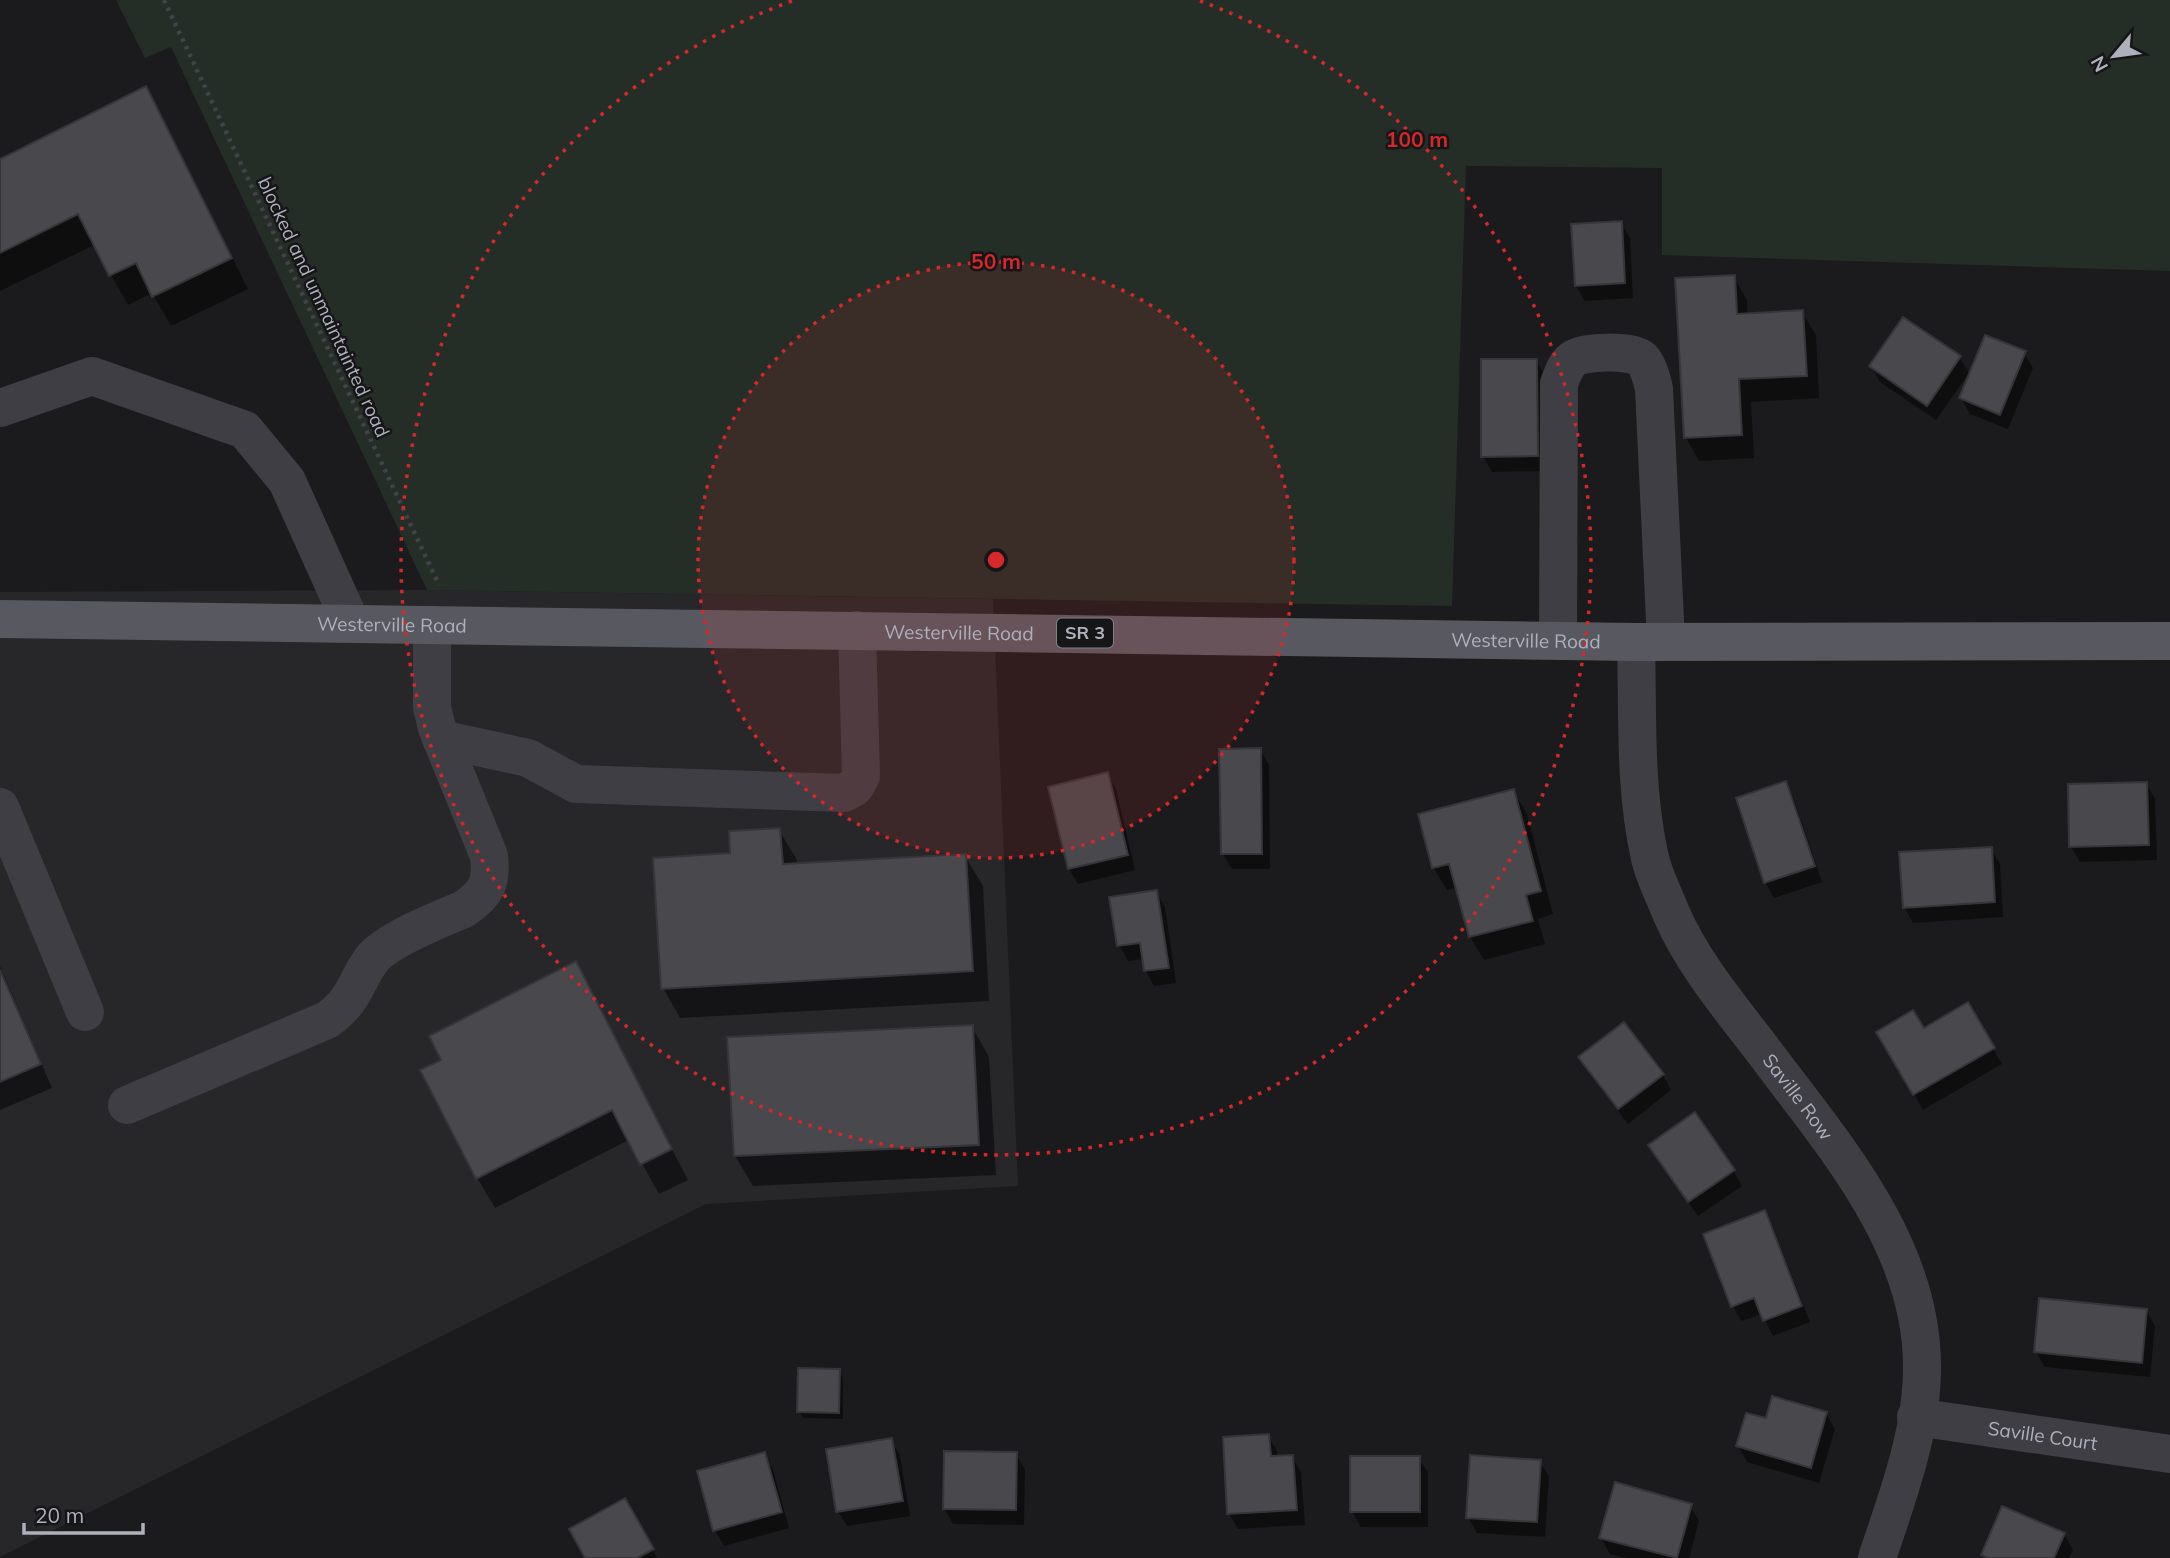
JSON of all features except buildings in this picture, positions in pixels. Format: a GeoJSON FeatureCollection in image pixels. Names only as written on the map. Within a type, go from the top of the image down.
{"type":"FeatureCollection","features":[{"type":"Feature","properties":{"kind":"main road","name":"Westerville Road"},"geometry":{"type":"LineString","coordinates":[[0,619],[1651,642],[2170,641]]}},
{"type":"Feature","properties":{"kind":"street","name":"Saville Row"},"geometry":{"type":"LineString","coordinates":[[1558,640],[1559,383],[1566,366],[1575,357],[1587,354],[1630,354],[1641,358],[1650,372],[1654,389],[1651,642],[1637,743],[1650,860],[1672,916],[1707,976],[1829,1138],[1871,1199],[1899,1257],[1919,1318],[1922,1370],[1916,1417],[1904,1476],[1877,1558]]}},
{"type":"Feature","properties":{"kind":"street"},"geometry":{"type":"LineString","coordinates":[[0,408],[92,376],[245,430],[287,481],[351,623]]}},
{"type":"Feature","properties":{"kind":"street"},"geometry":{"type":"LineString","coordinates":[[127,1105],[327,1020],[350,1000],[373,959],[387,946],[476,901],[486,889],[491,877],[489,856],[441,739],[432,707],[445,625]]}},
{"type":"Feature","properties":{"kind":"street"},"geometry":{"type":"LineString","coordinates":[[441,739],[528,758],[576,784],[844,793],[855,787],[861,776],[858,630]]}},
{"type":"Feature","properties":{"kind":"street"},"geometry":{"type":"LineString","coordinates":[[0,807],[85,1012]]}},
{"type":"Feature","properties":{"kind":"street","name":"Saville Court"},"geometry":{"type":"LineString","coordinates":[[1916,1417],[2170,1454]]}},
{"type":"Feature","properties":{"kind":"path","name":"blocked and unmaintainted road"},"geometry":{"type":"LineString","coordinates":[[164,0],[445,625]]}},
{"type":"Feature","properties":{"kind":"shaded area"},"geometry":{"type":"Polygon","coordinates":[[[116,0],[2170,0],[2170,271],[1662,255],[1662,168],[1466,166],[1452,606],[427,590],[171,47],[145,58],[116,0]]]}},
{"type":"Feature","properties":{"kind":"shaded area"},"geometry":{"type":"Polygon","coordinates":[[[427,590],[993,599],[1018,1186],[706,1204],[0,1557],[0,592],[427,590]]]}}]}
